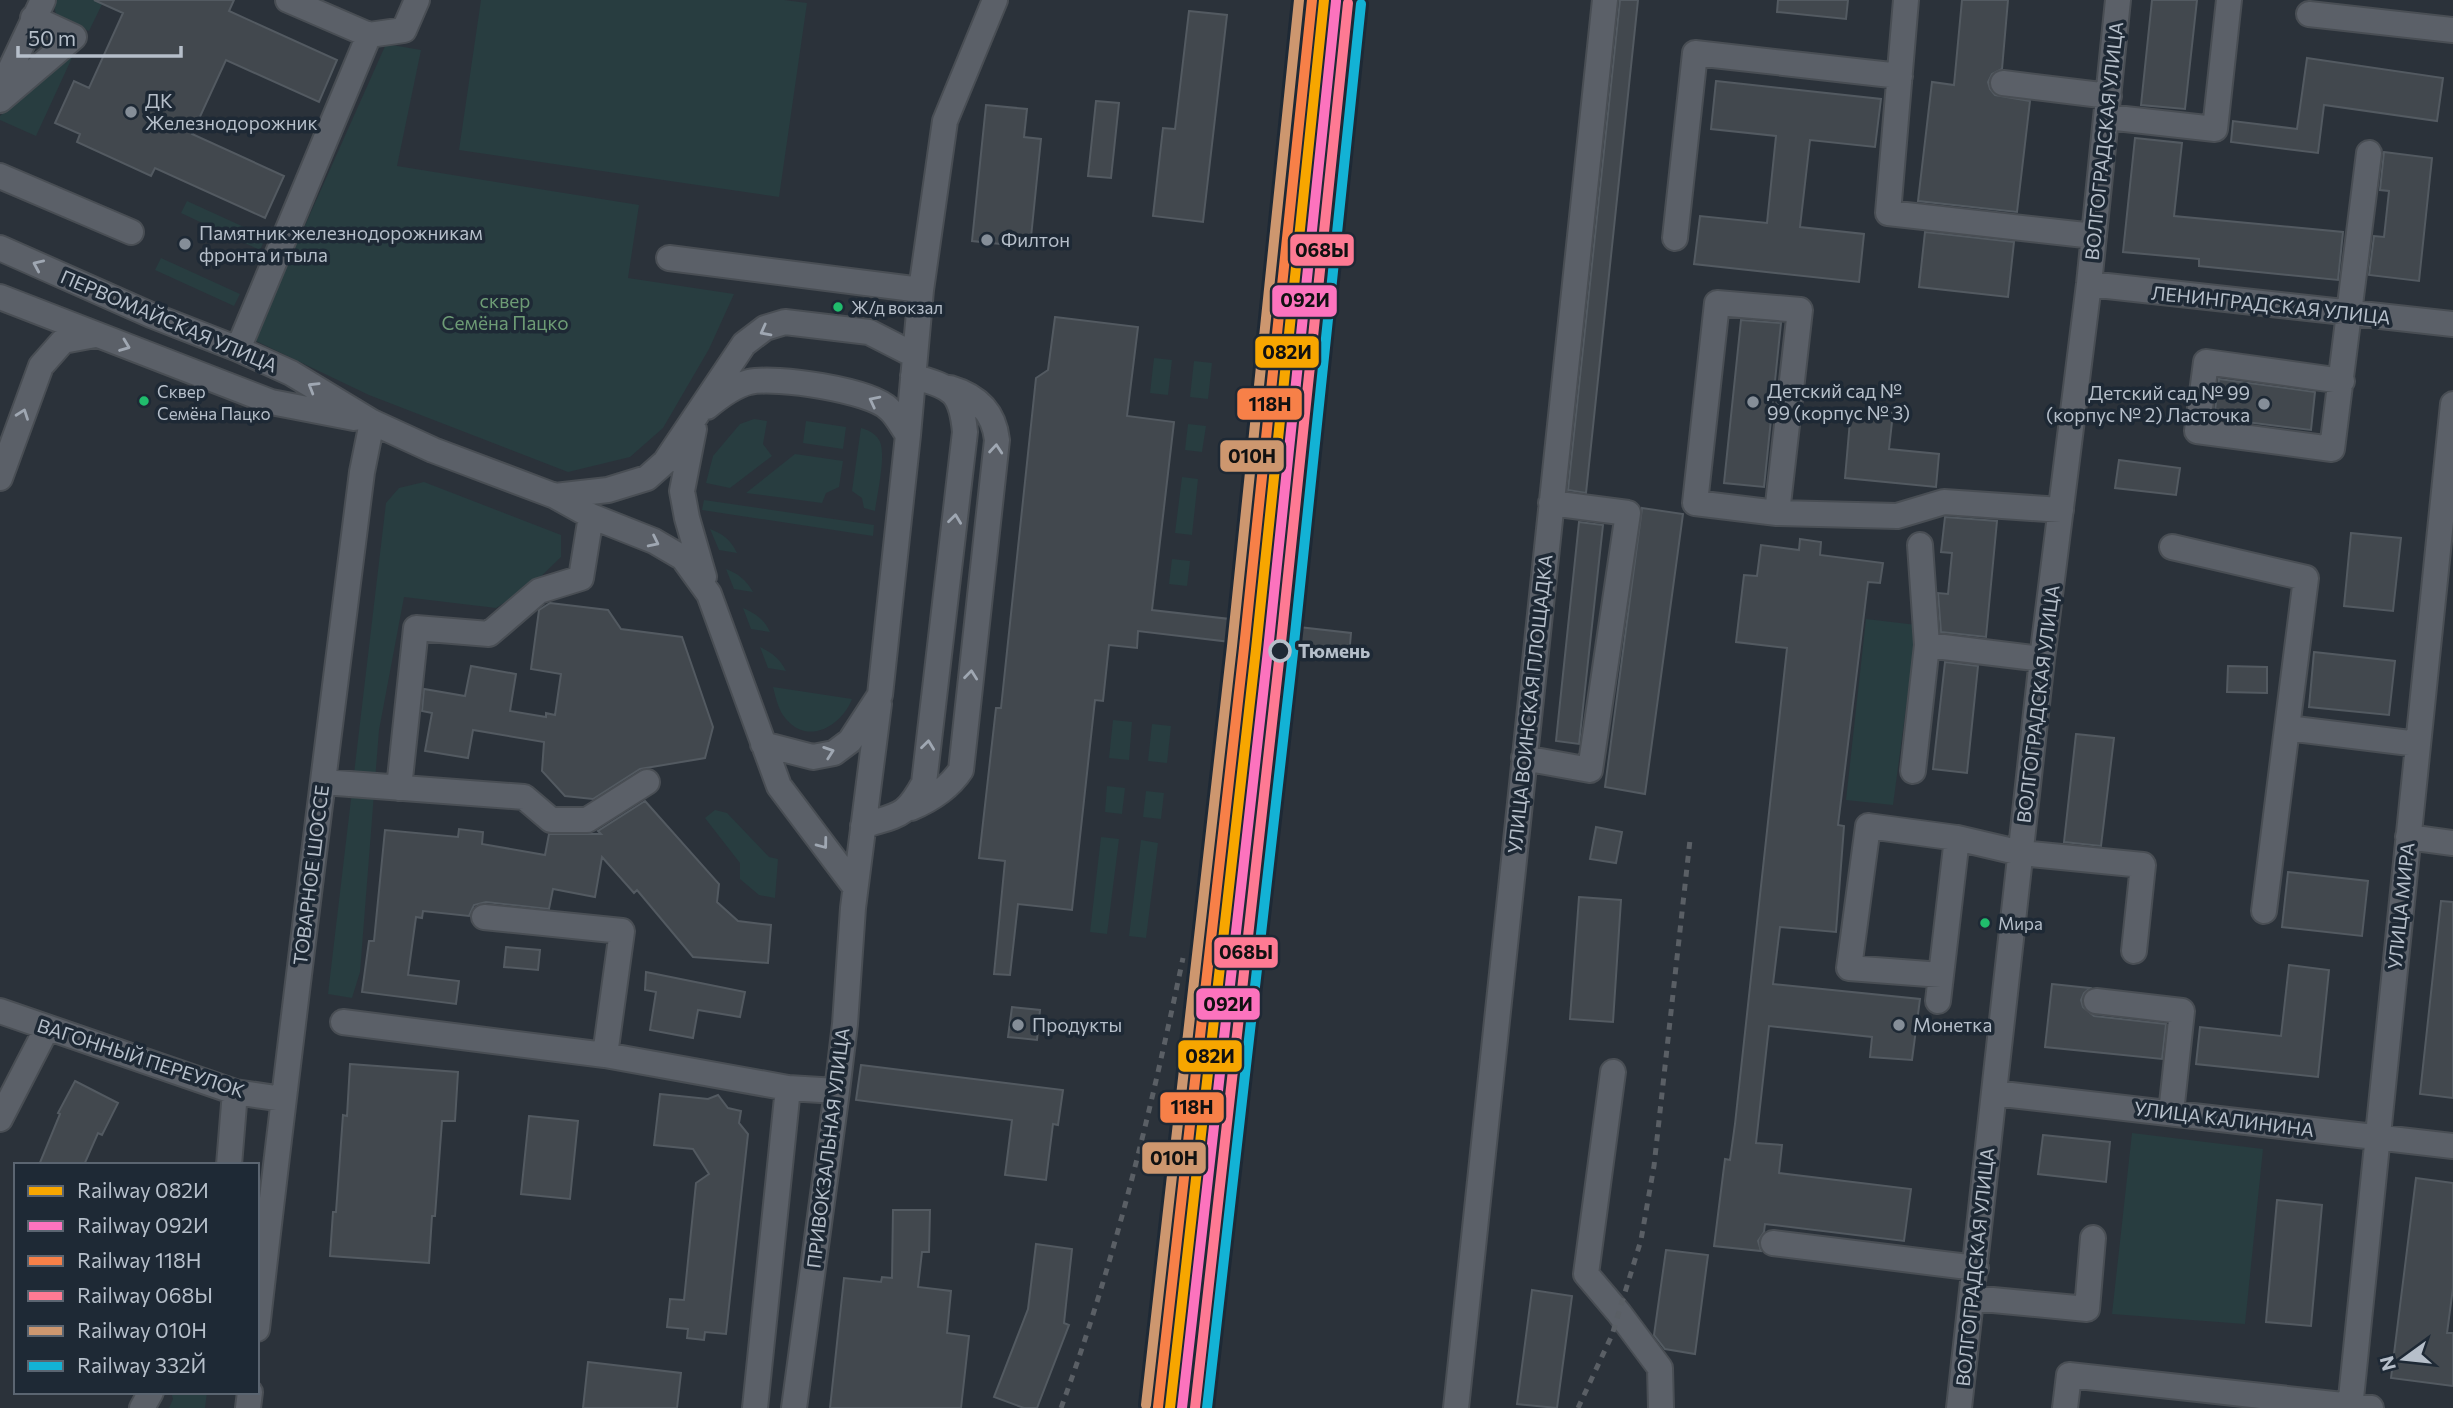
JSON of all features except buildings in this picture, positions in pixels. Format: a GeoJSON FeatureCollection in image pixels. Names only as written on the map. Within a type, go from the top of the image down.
{"type":"FeatureCollection","features":[{"type":"Feature","properties":{"kind":"street"},"geometry":{"type":"LineString","coordinates":[[288,0],[369,35],[404,30],[416,0]]}},
{"type":"Feature","properties":{"kind":"street"},"geometry":{"type":"LineString","coordinates":[[913,366],[945,121],[995,0]]}},
{"type":"Feature","properties":{"kind":"street","name":"УЛИЦА ВОИНСКАЯ ПЛОЩАДКА"},"geometry":{"type":"LineString","coordinates":[[1456,1408],[1605,0]]}},
{"type":"Feature","properties":{"kind":"street"},"geometry":{"type":"LineString","coordinates":[[1906,0],[1888,213],[2094,236]]}},
{"type":"Feature","properties":{"kind":"street","name":"ВОЛГОГРАДСКАЯ УЛИЦА"},"geometry":{"type":"LineString","coordinates":[[1959,1408],[2042,659],[2090,284],[2118,0]]}},
{"type":"Feature","properties":{"kind":"street"},"geometry":{"type":"LineString","coordinates":[[2003,83],[2215,129],[2229,0]]}},
{"type":"Feature","properties":{"kind":"street"},"geometry":{"type":"LineString","coordinates":[[0,91],[38,9],[74,37],[0,100]]}},
{"type":"Feature","properties":{"kind":"street"},"geometry":{"type":"LineString","coordinates":[[2309,14],[2453,30]]}},
{"type":"Feature","properties":{"kind":"street"},"geometry":{"type":"LineString","coordinates":[[238,349],[369,35]]}},
{"type":"Feature","properties":{"kind":"street"},"geometry":{"type":"LineString","coordinates":[[1675,238],[1695,53],[1900,76]]}},
{"type":"Feature","properties":{"kind":"street"},"geometry":{"type":"LineString","coordinates":[[2342,381],[2206,362],[2197,431],[2332,449],[2342,381],[2369,153]]}},
{"type":"Feature","properties":{"kind":"street"},"geometry":{"type":"LineString","coordinates":[[1,179],[131,232]]}},
{"type":"Feature","properties":{"kind":"street","name":"ПЕРВОМАЙСКАЯ УЛИЦА"},"geometry":{"type":"LineString","coordinates":[[1,246],[151,315],[291,373],[372,422],[433,450],[555,496],[608,490],[647,478],[665,462],[744,344],[765,328],[785,322],[869,332],[913,366],[947,387],[967,393],[985,408],[996,427],[997,440],[961,770],[954,780],[926,802],[863,826]]}},
{"type":"Feature","properties":{"kind":"street"},"geometry":{"type":"LineString","coordinates":[[669,258],[921,290]]}},
{"type":"Feature","properties":{"kind":"street","name":"ЛЕНИНГРАДСКАЯ УЛИЦА"},"geometry":{"type":"LineString","coordinates":[[2090,284],[2453,324]]}},
{"type":"Feature","properties":{"kind":"street","name":"ПЕРВОМАЙСКАЯ УЛИЦА"},"geometry":{"type":"LineString","coordinates":[[0,297],[271,402],[372,422]]}},
{"type":"Feature","properties":{"kind":"street"},"geometry":{"type":"LineString","coordinates":[[1777,513],[1800,310],[1717,303],[1695,503],[1777,513],[1897,516],[1944,502],[2061,510]]}},
{"type":"Feature","properties":{"kind":"street"},"geometry":{"type":"LineString","coordinates":[[0,478],[41,366],[62,341],[96,335]]}},
{"type":"Feature","properties":{"kind":"street","name":"ПРИВОКЗАЛЬНАЯ УЛИЦА"},"geometry":{"type":"LineString","coordinates":[[794,1408],[845,1024],[855,887],[880,695],[913,366]]}},
{"type":"Feature","properties":{"kind":"street"},"geometry":{"type":"LineString","coordinates":[[855,887],[779,786],[696,555],[681,491],[698,414],[725,393],[748,383],[776,381],[859,393],[888,408],[908,435]]}},
{"type":"Feature","properties":{"kind":"street"},"geometry":{"type":"LineString","coordinates":[[904,811],[912,805],[924,783],[965,432],[962,406],[947,387]]}},
{"type":"Feature","properties":{"kind":"street","name":"УЛИЦА МИРА"},"geometry":{"type":"LineString","coordinates":[[2357,1407],[2376,1137],[2418,744],[2445,547],[2453,404]]}},
{"type":"Feature","properties":{"kind":"street","name":"ТОВАРНОЕ ШОССЕ"},"geometry":{"type":"LineString","coordinates":[[259,1295],[362,472],[372,422]]}},
{"type":"Feature","properties":{"kind":"street"},"geometry":{"type":"LineString","coordinates":[[555,496],[591,516],[654,541],[683,558],[709,594]]}},
{"type":"Feature","properties":{"kind":"street"},"geometry":{"type":"LineString","coordinates":[[1524,758],[1590,770],[1628,513],[1551,503]]}},
{"type":"Feature","properties":{"kind":"street"},"geometry":{"type":"LineString","coordinates":[[399,788],[416,628],[489,634],[539,590],[581,578],[591,516]]}},
{"type":"Feature","properties":{"kind":"street"},"geometry":{"type":"LineString","coordinates":[[1913,771],[1927,645],[1920,545]]}},
{"type":"Feature","properties":{"kind":"street"},"geometry":{"type":"LineString","coordinates":[[2172,547],[2306,578],[2264,911]]}},
{"type":"Feature","properties":{"kind":"street"},"geometry":{"type":"LineString","coordinates":[[1927,645],[2042,659]]}},
{"type":"Feature","properties":{"kind":"street","name":"ПРИВОКЗАЛЬНАЯ УЛИЦА"},"geometry":{"type":"LineString","coordinates":[[763,744],[813,757],[834,753],[850,741],[880,695]]}},
{"type":"Feature","properties":{"kind":"street"},"geometry":{"type":"LineString","coordinates":[[2287,728],[2418,744]]}},
{"type":"Feature","properties":{"kind":"street"},"geometry":{"type":"LineString","coordinates":[[323,782],[524,797],[551,820],[587,820],[648,782]]}},
{"type":"Feature","properties":{"kind":"street"},"geometry":{"type":"LineString","coordinates":[[1941,975],[1849,968],[1868,826],[1957,838],[2021,853],[2143,865],[2134,951]]}},
{"type":"Feature","properties":{"kind":"street"},"geometry":{"type":"LineString","coordinates":[[2408,837],[2453,843]]}},
{"type":"Feature","properties":{"kind":"street"},"geometry":{"type":"LineString","coordinates":[[1938,1001],[1957,838]]}},
{"type":"Feature","properties":{"kind":"street"},"geometry":{"type":"LineString","coordinates":[[484,917],[622,931],[605,1055]]}},
{"type":"Feature","properties":{"kind":"street"},"geometry":{"type":"LineString","coordinates":[[2096,1001],[2182,1011],[2171,1113]]}},
{"type":"Feature","properties":{"kind":"street","name":"ВАГОННЫЙ ПЕРЕУЛОК"},"geometry":{"type":"LineString","coordinates":[[0,1011],[235,1092],[283,1099]]}},
{"type":"Feature","properties":{"kind":"street"},"geometry":{"type":"LineString","coordinates":[[343,1022],[605,1055],[788,1088],[837,1090]]}},
{"type":"Feature","properties":{"kind":"street"},"geometry":{"type":"LineString","coordinates":[[0,1119],[47,1028]]}},
{"type":"Feature","properties":{"kind":"street"},"geometry":{"type":"LineString","coordinates":[[1613,1072],[1586,1274],[1660,1368],[1661,1408]]}},
{"type":"Feature","properties":{"kind":"street"},"geometry":{"type":"LineString","coordinates":[[755,1408],[788,1088]]}},
{"type":"Feature","properties":{"kind":"street"},"geometry":{"type":"LineString","coordinates":[[229,1163],[235,1092]]}},
{"type":"Feature","properties":{"kind":"street","name":"УЛИЦА КАЛИНИНА"},"geometry":{"type":"LineString","coordinates":[[1994,1093],[2453,1146]]}},
{"type":"Feature","properties":{"kind":"street"},"geometry":{"type":"LineString","coordinates":[[1972,1298],[2087,1309],[2093,1238]]}},
{"type":"Feature","properties":{"kind":"street"},"geometry":{"type":"LineString","coordinates":[[1773,1243],[1976,1268]]}},
{"type":"Feature","properties":{"kind":"street"},"geometry":{"type":"LineString","coordinates":[[2065,1408],[2069,1375],[2284,1403],[2357,1407]]}},
{"type":"Feature","properties":{"kind":"green space"},"geometry":{"type":"Polygon","coordinates":[[[57,0],[104,0],[89,31],[57,17],[54,7],[57,0]]]}},
{"type":"Feature","properties":{"kind":"green space"},"geometry":{"type":"Polygon","coordinates":[[[481,0],[784,0],[807,3],[779,197],[459,150],[481,0]]]}},
{"type":"Feature","properties":{"kind":"green space","name":"сквер Семёна Пацко"},"geometry":{"type":"Polygon","coordinates":[[[386,44],[421,50],[397,166],[639,205],[628,278],[734,294],[709,349],[663,428],[630,457],[568,472],[369,395],[256,341],[386,44]]]}},
{"type":"Feature","properties":{"kind":"green space"},"geometry":{"type":"Polygon","coordinates":[[[73,48],[76,49],[36,136],[0,120],[0,116],[73,48]]]}},
{"type":"Feature","properties":{"kind":"green space"},"geometry":{"type":"Polygon","coordinates":[[[187,201],[266,237],[260,250],[181,213],[187,201]]]}},
{"type":"Feature","properties":{"kind":"green space"},"geometry":{"type":"Polygon","coordinates":[[[161,258],[240,294],[234,306],[155,270],[161,258]]]}},
{"type":"Feature","properties":{"kind":"green space"},"geometry":{"type":"Polygon","coordinates":[[[1154,358],[1172,360],[1168,395],[1150,393],[1154,358]]]}},
{"type":"Feature","properties":{"kind":"green space"},"geometry":{"type":"Polygon","coordinates":[[[1194,361],[1212,363],[1208,399],[1190,397],[1194,361]]]}},
{"type":"Feature","properties":{"kind":"green space"},"geometry":{"type":"Polygon","coordinates":[[[754,419],[767,421],[763,444],[772,456],[730,488],[706,483],[713,456],[740,424],[754,419]]]}},
{"type":"Feature","properties":{"kind":"green space"},"geometry":{"type":"Polygon","coordinates":[[[806,421],[846,427],[843,449],[803,443],[806,421]]]}},
{"type":"Feature","properties":{"kind":"green space"},"geometry":{"type":"Polygon","coordinates":[[[1188,424],[1206,426],[1202,452],[1185,450],[1188,424]]]}},
{"type":"Feature","properties":{"kind":"green space"},"geometry":{"type":"Polygon","coordinates":[[[861,428],[875,435],[881,446],[882,464],[875,511],[864,508],[862,498],[852,491],[861,428]]]}},
{"type":"Feature","properties":{"kind":"green space"},"geometry":{"type":"Polygon","coordinates":[[[795,454],[843,461],[839,487],[826,493],[822,503],[746,493],[795,454]]]}},
{"type":"Feature","properties":{"kind":"green space"},"geometry":{"type":"Polygon","coordinates":[[[1182,477],[1198,479],[1192,535],[1175,533],[1182,477]]]}},
{"type":"Feature","properties":{"kind":"green space"},"geometry":{"type":"Polygon","coordinates":[[[424,482],[561,535],[561,557],[533,584],[496,608],[404,597],[379,730],[360,972],[352,998],[328,994],[386,503],[399,488],[424,482]]]}},
{"type":"Feature","properties":{"kind":"green space"},"geometry":{"type":"Polygon","coordinates":[[[704,500],[874,525],[873,536],[702,510],[704,500]]]}},
{"type":"Feature","properties":{"kind":"green space"},"geometry":{"type":"Polygon","coordinates":[[[710,529],[726,538],[737,553],[719,550],[710,529]]]}},
{"type":"Feature","properties":{"kind":"green space"},"geometry":{"type":"Polygon","coordinates":[[[1172,559],[1190,561],[1187,586],[1169,584],[1172,559]]]}},
{"type":"Feature","properties":{"kind":"green space"},"geometry":{"type":"Polygon","coordinates":[[[726,569],[742,578],[753,592],[734,589],[726,569]]]}},
{"type":"Feature","properties":{"kind":"green space"},"geometry":{"type":"Polygon","coordinates":[[[743,608],[759,617],[770,632],[751,629],[743,608]]]}},
{"type":"Feature","properties":{"kind":"green space"},"geometry":{"type":"Polygon","coordinates":[[[1866,619],[1917,625],[1893,805],[1846,800],[1866,619]]]}},
{"type":"Feature","properties":{"kind":"green space"},"geometry":{"type":"Polygon","coordinates":[[[760,647],[776,657],[786,671],[768,668],[760,647]]]}},
{"type":"Feature","properties":{"kind":"green space"},"geometry":{"type":"Polygon","coordinates":[[[773,687],[852,699],[841,717],[833,724],[824,729],[805,731],[795,727],[783,715],[773,687]]]}},
{"type":"Feature","properties":{"kind":"green space"},"geometry":{"type":"Polygon","coordinates":[[[1113,720],[1132,722],[1129,760],[1109,758],[1113,720]]]}},
{"type":"Feature","properties":{"kind":"green space"},"geometry":{"type":"Polygon","coordinates":[[[1152,724],[1171,726],[1167,763],[1148,761],[1152,724]]]}},
{"type":"Feature","properties":{"kind":"green space"},"geometry":{"type":"Polygon","coordinates":[[[1107,786],[1125,788],[1122,814],[1105,812],[1107,786]]]}},
{"type":"Feature","properties":{"kind":"green space"},"geometry":{"type":"Polygon","coordinates":[[[1146,791],[1164,793],[1161,819],[1143,817],[1146,791]]]}},
{"type":"Feature","properties":{"kind":"green space"},"geometry":{"type":"Polygon","coordinates":[[[715,810],[727,813],[769,857],[778,859],[775,898],[759,895],[740,879],[740,863],[705,818],[715,810]]]}},
{"type":"Feature","properties":{"kind":"green space"},"geometry":{"type":"Polygon","coordinates":[[[1101,837],[1119,839],[1107,934],[1090,932],[1101,837]]]}},
{"type":"Feature","properties":{"kind":"green space"},"geometry":{"type":"Polygon","coordinates":[[[1141,840],[1158,843],[1146,938],[1129,936],[1141,840]]]}},
{"type":"Feature","properties":{"kind":"green space"},"geometry":{"type":"Polygon","coordinates":[[[2132,1133],[2263,1149],[2245,1324],[2112,1314],[2132,1133]]]}},
{"type":"Feature","properties":{"kind":"green space"},"geometry":{"type":"Polygon","coordinates":[[[172,1394],[207,1394],[205,1408],[169,1408],[173,1399],[172,1394]]]}},
{"type":"Feature","properties":{"kind":"railway"},"geometry":{"type":"LineString","coordinates":[[1153,1408],[1308,0]]}},
{"type":"Feature","properties":{"kind":"railway"},"geometry":{"type":"LineString","coordinates":[[1578,1408],[1612,1335],[1641,1240],[1654,1166],[1690,840]]}},
{"type":"Feature","properties":{"kind":"railway"},"geometry":{"type":"LineString","coordinates":[[1061,1408],[1115,1242],[1158,1072],[1183,958]]}},
{"type":"Feature","properties":{"kind":"rail line","name":"010Н"},"geometry":{"type":"LineString","coordinates":[[1146,1405],[1232,646],[1299,0]]}},
{"type":"Feature","properties":{"kind":"rail line","name":"118Н"},"geometry":{"type":"LineString","coordinates":[[1158,1407],[1244,648],[1312,0]]}},
{"type":"Feature","properties":{"kind":"rail line","name":"082И"},"geometry":{"type":"LineString","coordinates":[[1170,1408],[1256,649],[1324,0]]}},
{"type":"Feature","properties":{"kind":"rail line","name":"092И"},"geometry":{"type":"LineString","coordinates":[[1182,1408],[1268,650],[1336,1]]}},
{"type":"Feature","properties":{"kind":"rail line","name":"068Ы"},"geometry":{"type":"LineString","coordinates":[[1195,1408],[1280,652],[1348,3]]}},
{"type":"Feature","properties":{"kind":"rail line","name":"332Й"},"geometry":{"type":"LineString","coordinates":[[1207,1408],[1293,653],[1361,4]]}},
{"type":"Feature","properties":{"kind":"place","name":"ДК Железнодорожник"},"geometry":{"type":"Point","coordinates":[131,112]}},
{"type":"Feature","properties":{"kind":"place","name":"Филтон"},"geometry":{"type":"Point","coordinates":[987,240]}},
{"type":"Feature","properties":{"kind":"place","name":"Памятник железнодорожникам фронта и тыла"},"geometry":{"type":"Point","coordinates":[185,244]}},
{"type":"Feature","properties":{"kind":"place","name":"Ж/д вокзал"},"geometry":{"type":"Point","coordinates":[838,307]}},
{"type":"Feature","properties":{"kind":"place","name":"Сквер Семёна Пацко"},"geometry":{"type":"Point","coordinates":[144,401]}},
{"type":"Feature","properties":{"kind":"place","name":"Детский сад № 99 (корпус № 3)"},"geometry":{"type":"Point","coordinates":[1753,402]}},
{"type":"Feature","properties":{"kind":"place","name":"Детский сад № 99 (корпус № 2) Ласточка"},"geometry":{"type":"Point","coordinates":[2264,404]}},
{"type":"Feature","properties":{"kind":"place","name":"Тюмень"},"geometry":{"type":"Point","coordinates":[1280,651]}},
{"type":"Feature","properties":{"kind":"place","name":"Мира"},"geometry":{"type":"Point","coordinates":[1985,923]}},
{"type":"Feature","properties":{"kind":"place","name":"Продукты"},"geometry":{"type":"Point","coordinates":[1018,1025]}},
{"type":"Feature","properties":{"kind":"place","name":"Монетка"},"geometry":{"type":"Point","coordinates":[1899,1025]}}]}
